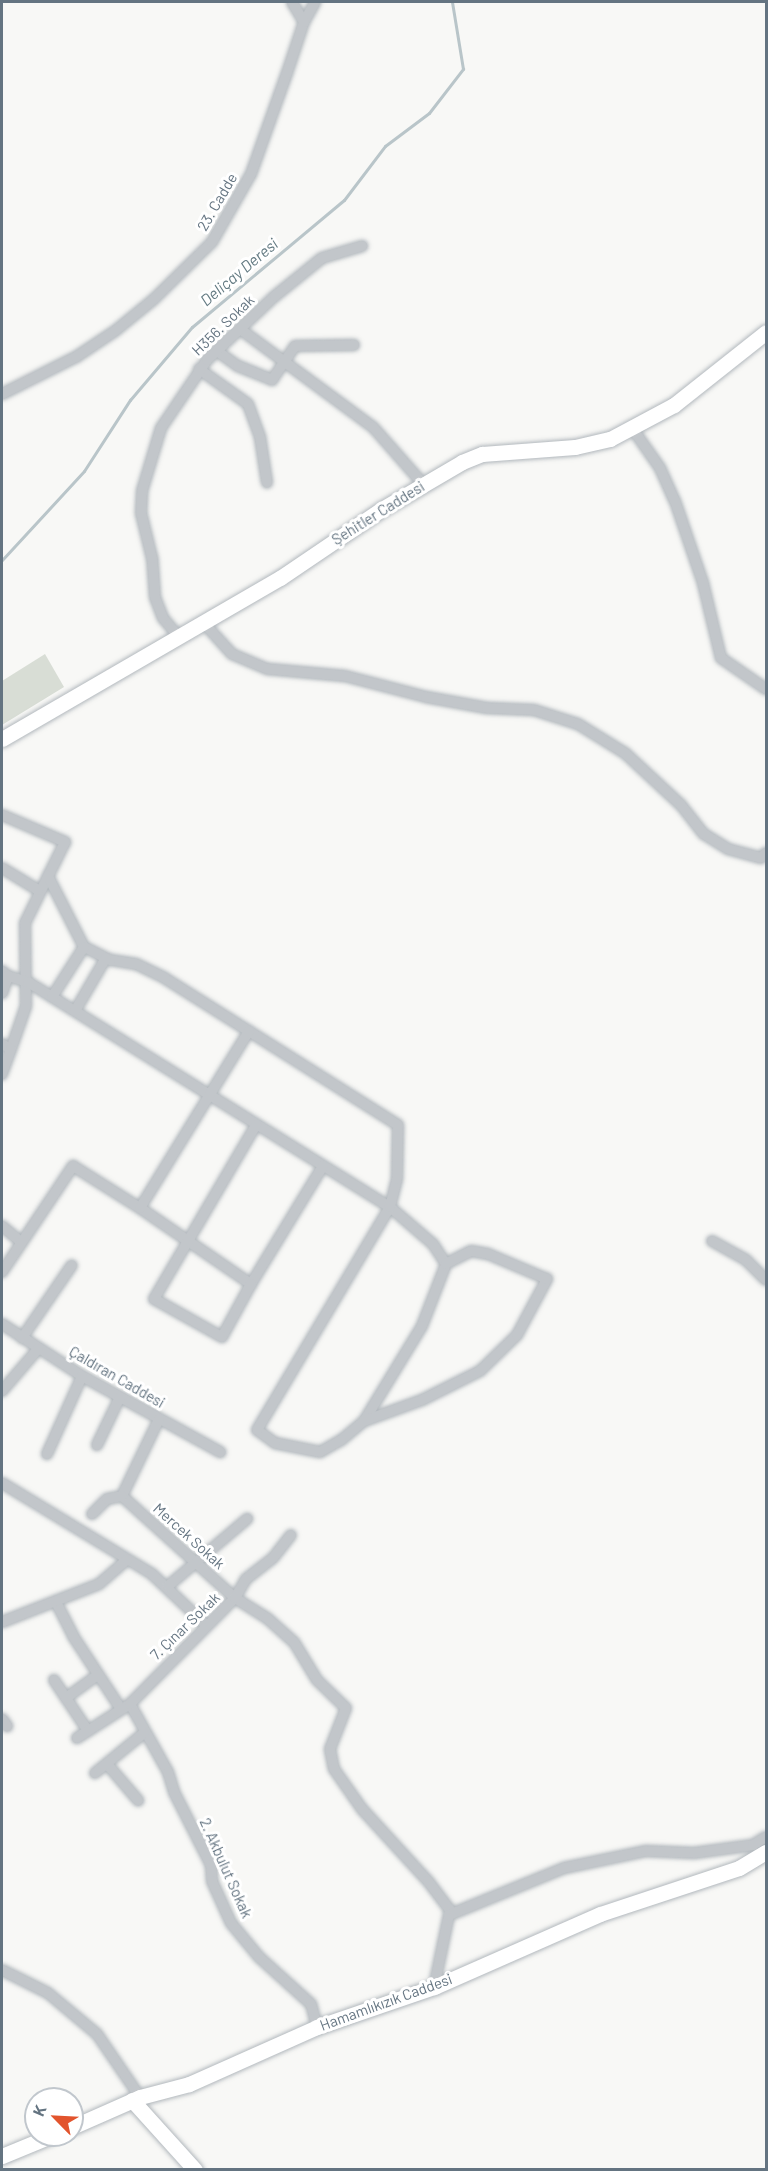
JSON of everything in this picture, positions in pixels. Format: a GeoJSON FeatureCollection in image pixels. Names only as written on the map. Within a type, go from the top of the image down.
{"type":"FeatureCollection","features":[{"type":"Feature","properties":{"kind":"street"},"geometry":{"type":"LineString","coordinates":[[292,2],[304,22]]}},
{"type":"Feature","properties":{"kind":"street","name":"23. Cadde"},"geometry":{"type":"LineString","coordinates":[[2,394],[76,357],[114,331],[154,299],[212,242],[250,174],[304,22],[315,2]]}},
{"type":"Feature","properties":{"kind":"street","name":"H356. Sokak"},"geometry":{"type":"LineString","coordinates":[[179,636],[163,618],[155,597],[141,502],[161,428],[199,369],[240,329],[322,258],[362,246]]}},
{"type":"Feature","properties":{"kind":"street"},"geometry":{"type":"LineString","coordinates":[[240,329],[282,363],[373,427],[423,484]]}},
{"type":"Feature","properties":{"kind":"street","name":"Şehitler Caddesi"},"geometry":{"type":"LineString","coordinates":[[2,739],[280,578],[423,484],[482,454],[575,447],[610,439],[674,405],[766,332]]}},
{"type":"Feature","properties":{"kind":"street"},"geometry":{"type":"LineString","coordinates":[[217,351],[238,366],[272,380],[282,363],[300,344],[354,345]]}},
{"type":"Feature","properties":{"kind":"street"},"geometry":{"type":"LineString","coordinates":[[199,369],[226,384],[248,404],[260,437],[267,482]]}},
{"type":"Feature","properties":{"kind":"street"},"geometry":{"type":"LineString","coordinates":[[632,428],[660,468],[675,501],[703,584],[721,658],[766,689]]}},
{"type":"Feature","properties":{"kind":"street"},"geometry":{"type":"LineString","coordinates":[[203,622],[232,654],[268,669],[345,676],[426,697],[487,708],[534,710],[578,724],[625,753],[681,805],[704,834],[728,849],[761,858],[766,853]]}},
{"type":"Feature","properties":{"kind":"street"},"geometry":{"type":"LineString","coordinates":[[2,815],[65,842],[48,876],[38,890],[24,923],[22,943],[28,982],[26,1006],[6,1047],[2,1074]]}},
{"type":"Feature","properties":{"kind":"street"},"geometry":{"type":"LineString","coordinates":[[2,868],[38,890]]}},
{"type":"Feature","properties":{"kind":"street"},"geometry":{"type":"LineString","coordinates":[[48,876],[84,947],[106,958],[136,964],[165,978],[398,1125],[396,1179],[390,1207],[257,1430],[275,1443],[320,1452],[364,1421],[422,1400],[480,1371],[518,1335],[547,1279],[488,1254],[471,1251],[446,1264],[423,1326],[364,1421]]}},
{"type":"Feature","properties":{"kind":"street"},"geometry":{"type":"LineString","coordinates":[[52,997],[84,947]]}},
{"type":"Feature","properties":{"kind":"street"},"geometry":{"type":"LineString","coordinates":[[75,1011],[106,958]]}},
{"type":"Feature","properties":{"kind":"street"},"geometry":{"type":"LineString","coordinates":[[2,993],[5,974],[28,982],[390,1207],[433,1244],[446,1264]]}},
{"type":"Feature","properties":{"kind":"street"},"geometry":{"type":"LineString","coordinates":[[140,1208],[249,1031]]}},
{"type":"Feature","properties":{"kind":"street"},"geometry":{"type":"LineString","coordinates":[[256,1125],[154,1299],[222,1337],[251,1284],[323,1166]]}},
{"type":"Feature","properties":{"kind":"street"},"geometry":{"type":"LineString","coordinates":[[2,1272],[20,1241],[73,1167],[140,1208],[251,1284]]}},
{"type":"Feature","properties":{"kind":"street"},"geometry":{"type":"LineString","coordinates":[[2,1226],[20,1241]]}},
{"type":"Feature","properties":{"kind":"street"},"geometry":{"type":"LineString","coordinates":[[712,1241],[746,1260],[766,1280]]}},
{"type":"Feature","properties":{"kind":"street"},"geometry":{"type":"LineString","coordinates":[[22,1338],[72,1265]]}},
{"type":"Feature","properties":{"kind":"street","name":"Çaldıran Caddesi"},"geometry":{"type":"LineString","coordinates":[[2,1324],[82,1376],[220,1452]]}},
{"type":"Feature","properties":{"kind":"street"},"geometry":{"type":"LineString","coordinates":[[2,1391],[38,1349]]}},
{"type":"Feature","properties":{"kind":"street"},"geometry":{"type":"LineString","coordinates":[[47,1454],[82,1376]]}},
{"type":"Feature","properties":{"kind":"street"},"geometry":{"type":"LineString","coordinates":[[98,1445],[120,1397]]}},
{"type":"Feature","properties":{"kind":"street"},"geometry":{"type":"LineString","coordinates":[[92,1514],[107,1499],[122,1496],[159,1419]]}},
{"type":"Feature","properties":{"kind":"street"},"geometry":{"type":"LineString","coordinates":[[2,1483],[168,1586],[206,1625]]}},
{"type":"Feature","properties":{"kind":"street","name":"Mercek Sokak"},"geometry":{"type":"LineString","coordinates":[[122,1496],[235,1598],[267,1618],[294,1642],[317,1680],[346,1708],[330,1749],[334,1769],[362,1809],[428,1881],[450,1910],[449,1915]]}},
{"type":"Feature","properties":{"kind":"street"},"geometry":{"type":"LineString","coordinates":[[168,1586],[247,1519]]}},
{"type":"Feature","properties":{"kind":"street","name":"7. Çınar Sokak"},"geometry":{"type":"LineString","coordinates":[[77,1738],[125,1707],[235,1598],[246,1579],[273,1558],[291,1535]]}},
{"type":"Feature","properties":{"kind":"street"},"geometry":{"type":"LineString","coordinates":[[2,1622],[99,1584],[127,1560]]}},
{"type":"Feature","properties":{"kind":"street"},"geometry":{"type":"LineString","coordinates":[[56,1602],[98,1675],[125,1707]]}},
{"type":"Feature","properties":{"kind":"street"},"geometry":{"type":"LineString","coordinates":[[66,1698],[98,1675]]}},
{"type":"Feature","properties":{"kind":"street"},"geometry":{"type":"LineString","coordinates":[[54,1680],[88,1731]]}},
{"type":"Feature","properties":{"kind":"street","name":"2. Akbulut Sokak"},"geometry":{"type":"LineString","coordinates":[[125,1707],[168,1772],[174,1792],[201,1845],[231,1923],[259,1957],[311,2004],[317,2027]]}},
{"type":"Feature","properties":{"kind":"street"},"geometry":{"type":"LineString","coordinates":[[95,1773],[144,1733]]}},
{"type":"Feature","properties":{"kind":"street"},"geometry":{"type":"LineString","coordinates":[[107,1764],[138,1800]]}},
{"type":"Feature","properties":{"kind":"street"},"geometry":{"type":"LineString","coordinates":[[434,1987],[449,1915],[564,1868],[646,1851],[694,1853],[753,1845],[766,1837]]}},
{"type":"Feature","properties":{"kind":"street","name":"Hamamlıkızık Caddesi"},"geometry":{"type":"LineString","coordinates":[[84,2122],[136,2098],[189,2084],[317,2027],[434,1987],[528,1943],[600,1914],[740,1868],[766,1852]]}},
{"type":"Feature","properties":{"kind":"street"},"geometry":{"type":"LineString","coordinates":[[2,1970],[48,1993],[97,2034],[136,2098],[195,2169]]}},
{"type":"Feature","properties":{"kind":"street"},"geometry":{"type":"LineString","coordinates":[[2,2156],[24,2147]]}},
{"type":"Feature","properties":{"kind":"shaded area"},"geometry":{"type":"Polygon","coordinates":[[[45,654],[64,687],[2,725],[2,681],[45,654]]]}},
{"type":"Feature","properties":{"kind":"waterway","name":"Deliçay Deresi"},"geometry":{"type":"LineString","coordinates":[[2,560],[84,471],[130,400],[192,327],[344,200],[385,146],[429,113],[463,69],[452,2]]}}]}
